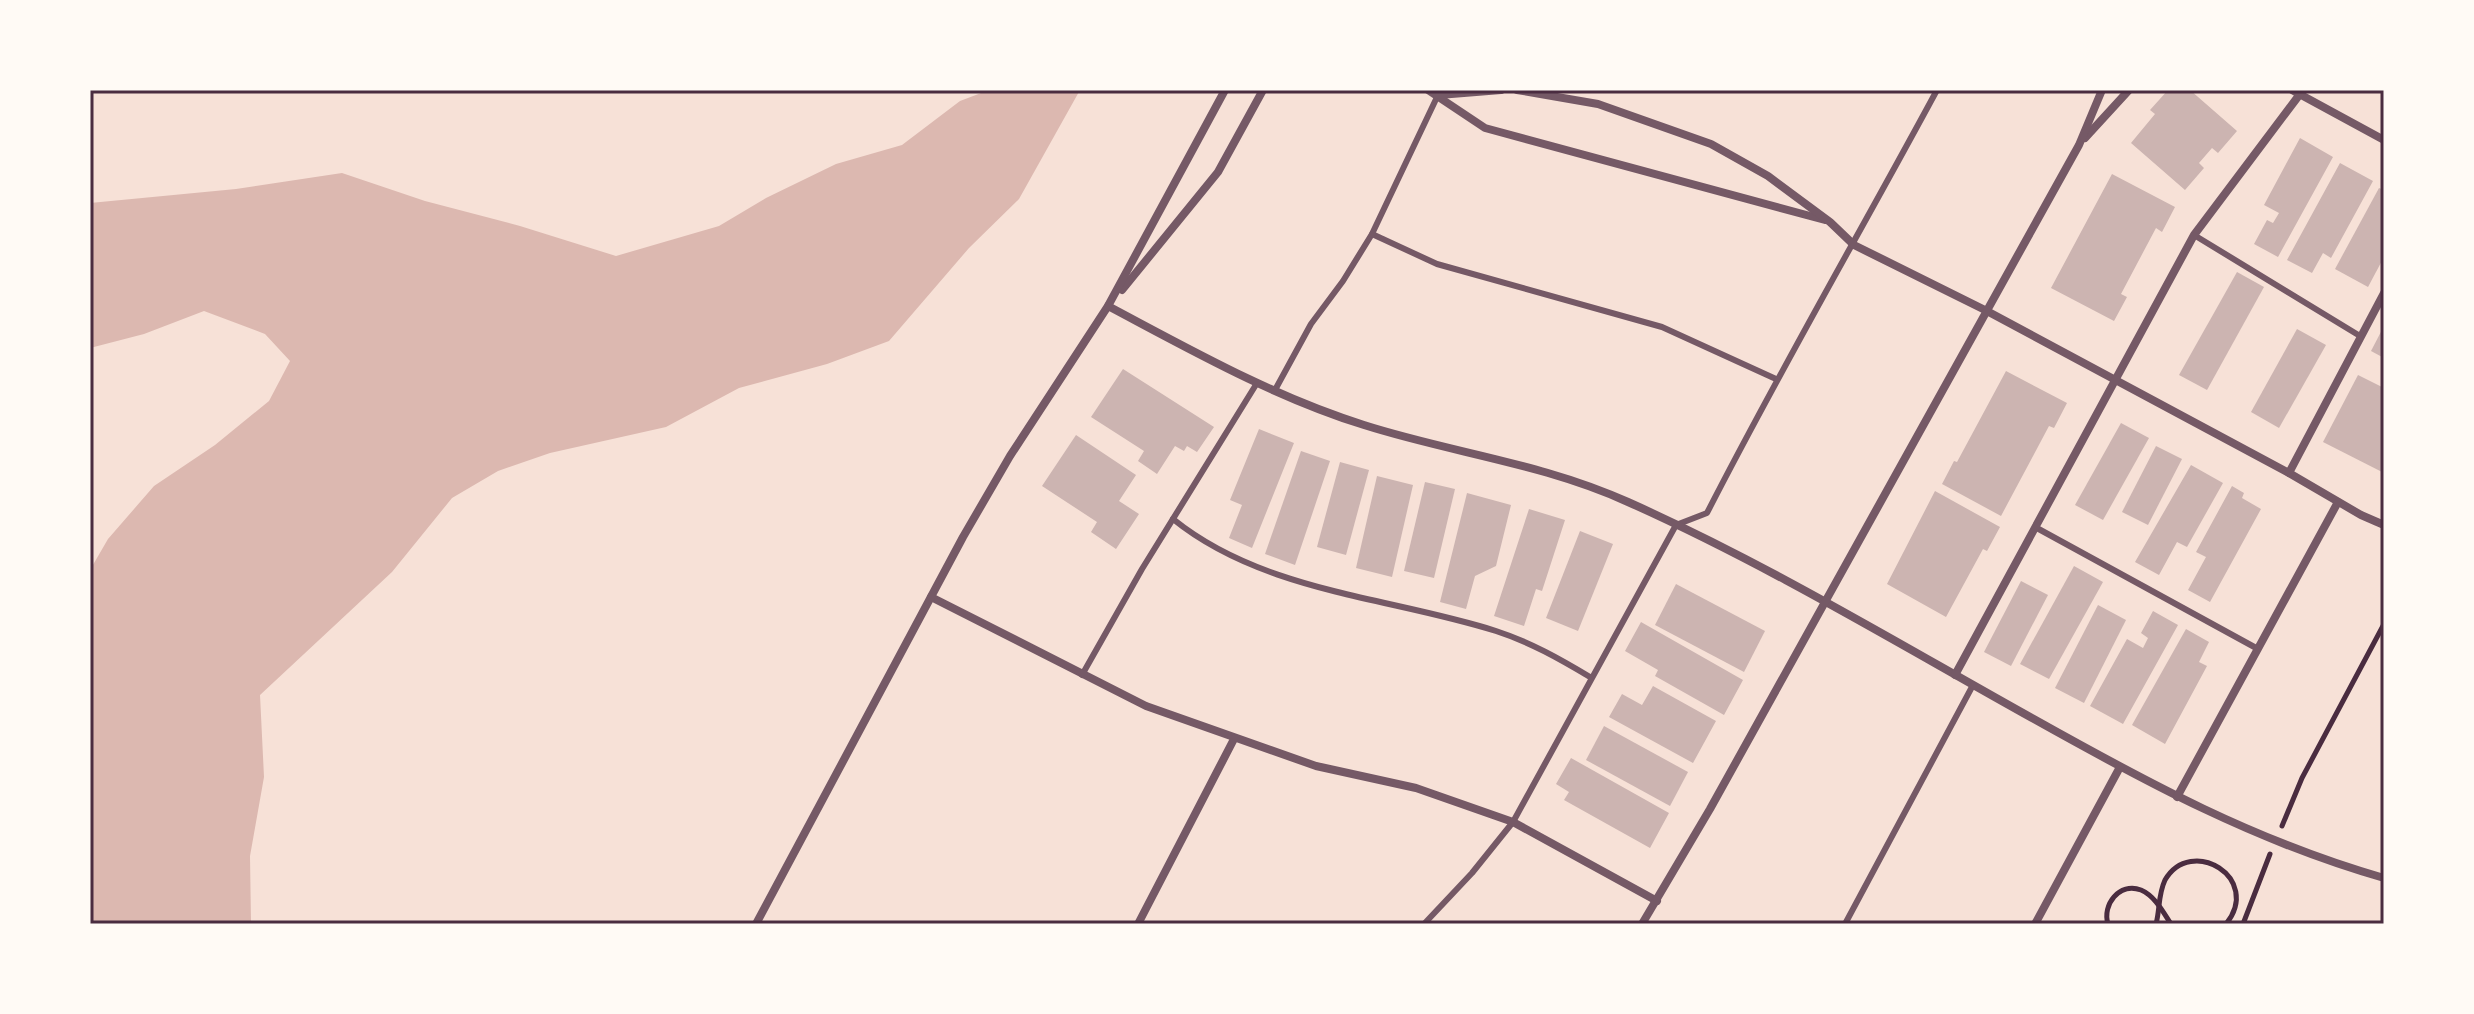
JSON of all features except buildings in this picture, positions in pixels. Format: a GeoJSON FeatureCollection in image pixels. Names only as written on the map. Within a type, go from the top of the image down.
{"type":"FeatureCollection","features":[{"type":"Feature","properties":{"kind":"street"},"geometry":{"type":"LineString","coordinates":[[756,924],[1004,467],[1108,306],[1225,90]]}},
{"type":"Feature","properties":{"kind":"street"},"geometry":{"type":"LineString","coordinates":[[1108,306],[1218,172],[1263,90]]}},
{"type":"Feature","properties":{"kind":"street"},"geometry":{"type":"LineString","coordinates":[[1428,90],[1501,90]]}},
{"type":"Feature","properties":{"kind":"street"},"geometry":{"type":"LineString","coordinates":[[1517,90],[1598,104],[1711,144],[1768,176],[1830,222],[1854,245],[1985,310],[2384,525]]}},
{"type":"Feature","properties":{"kind":"street"},"geometry":{"type":"LineString","coordinates":[[1642,924],[2079,145],[2102,90]]}},
{"type":"Feature","properties":{"kind":"street"},"geometry":{"type":"LineString","coordinates":[[2079,145],[2129,90]]}},
{"type":"Feature","properties":{"kind":"street"},"geometry":{"type":"LineString","coordinates":[[1442,92],[1485,128],[1830,222]]}},
{"type":"Feature","properties":{"kind":"street"},"geometry":{"type":"LineString","coordinates":[[1955,675],[2194,235],[2299,92],[2384,140]]}},
{"type":"Feature","properties":{"kind":"street"},"geometry":{"type":"LineString","coordinates":[[2289,473],[2384,293]]}},
{"type":"Feature","properties":{"kind":"street"},"geometry":{"type":"LineString","coordinates":[[1108,306],[1257,383],[1316,409],[1367,426],[1511,461],[1624,500],[1825,602],[2177,797],[2323,860],[2384,878]]}},
{"type":"Feature","properties":{"kind":"street"},"geometry":{"type":"LineString","coordinates":[[2177,797],[2338,502]]}},
{"type":"Feature","properties":{"kind":"street"},"geometry":{"type":"LineString","coordinates":[[931,597],[1146,706],[1316,766],[1416,788],[1513,822],[1657,901]]}},
{"type":"Feature","properties":{"kind":"street"},"geometry":{"type":"LineString","coordinates":[[1138,924],[1234,739]]}},
{"type":"Feature","properties":{"kind":"street"},"geometry":{"type":"LineString","coordinates":[[2035,924],[2120,767]]}},
{"type":"Feature","properties":{"kind":"lane"},"geometry":{"type":"LineString","coordinates":[[1424,924],[1472,873],[1513,822],[1676,525],[1707,513],[1776,379],[1854,245],[1936,90]]}},
{"type":"Feature","properties":{"kind":"lane"},"geometry":{"type":"LineString","coordinates":[[1275,390],[1311,324],[1372,234],[1442,92]]}},
{"type":"Feature","properties":{"kind":"lane"},"geometry":{"type":"LineString","coordinates":[[1372,234],[1437,264],[1662,327],[1776,379]]}},
{"type":"Feature","properties":{"kind":"lane"},"geometry":{"type":"LineString","coordinates":[[2194,235],[2360,336]]}},
{"type":"Feature","properties":{"kind":"lane"},"geometry":{"type":"LineString","coordinates":[[1082,675],[1257,383]]}},
{"type":"Feature","properties":{"kind":"lane"},"geometry":{"type":"LineString","coordinates":[[1173,519],[1199,540],[1246,563],[1301,581],[1498,632],[1542,650],[1590,677]]}},
{"type":"Feature","properties":{"kind":"lane"},"geometry":{"type":"LineString","coordinates":[[2035,527],[2258,649]]}},
{"type":"Feature","properties":{"kind":"lane"},"geometry":{"type":"LineString","coordinates":[[1845,924],[1973,685]]}},
{"type":"Feature","properties":{"kind":"path"},"geometry":{"type":"LineString","coordinates":[[2243,924],[2302,778],[2384,624]]}},
{"type":"Feature","properties":{"kind":"path"},"geometry":{"type":"LineString","coordinates":[[2156,924],[2158,900],[2167,878],[2188,862],[2199,861],[2223,869],[2235,886],[2238,898],[2236,910],[2226,924]]}},
{"type":"Feature","properties":{"kind":"path"},"geometry":{"type":"LineString","coordinates":[[2108,924],[2106,908],[2120,892],[2129,889],[2140,889],[2154,899],[2171,924]]}},
{"type":"Feature","properties":{"kind":"shaded area"},"geometry":{"type":"Polygon","coordinates":[[[989,90],[1080,90],[1019,199],[969,248],[889,341],[827,364],[739,388],[666,427],[550,453],[498,471],[452,498],[392,572],[260,695],[264,777],[250,856],[251,924],[90,924],[90,570],[108,539],[154,486],[215,445],[269,401],[290,361],[265,334],[204,311],[144,334],[90,348],[90,203],[236,189],[342,173],[425,201],[616,256],[719,226],[766,198],[836,164],[902,145],[960,101],[989,90]]]}}]}
